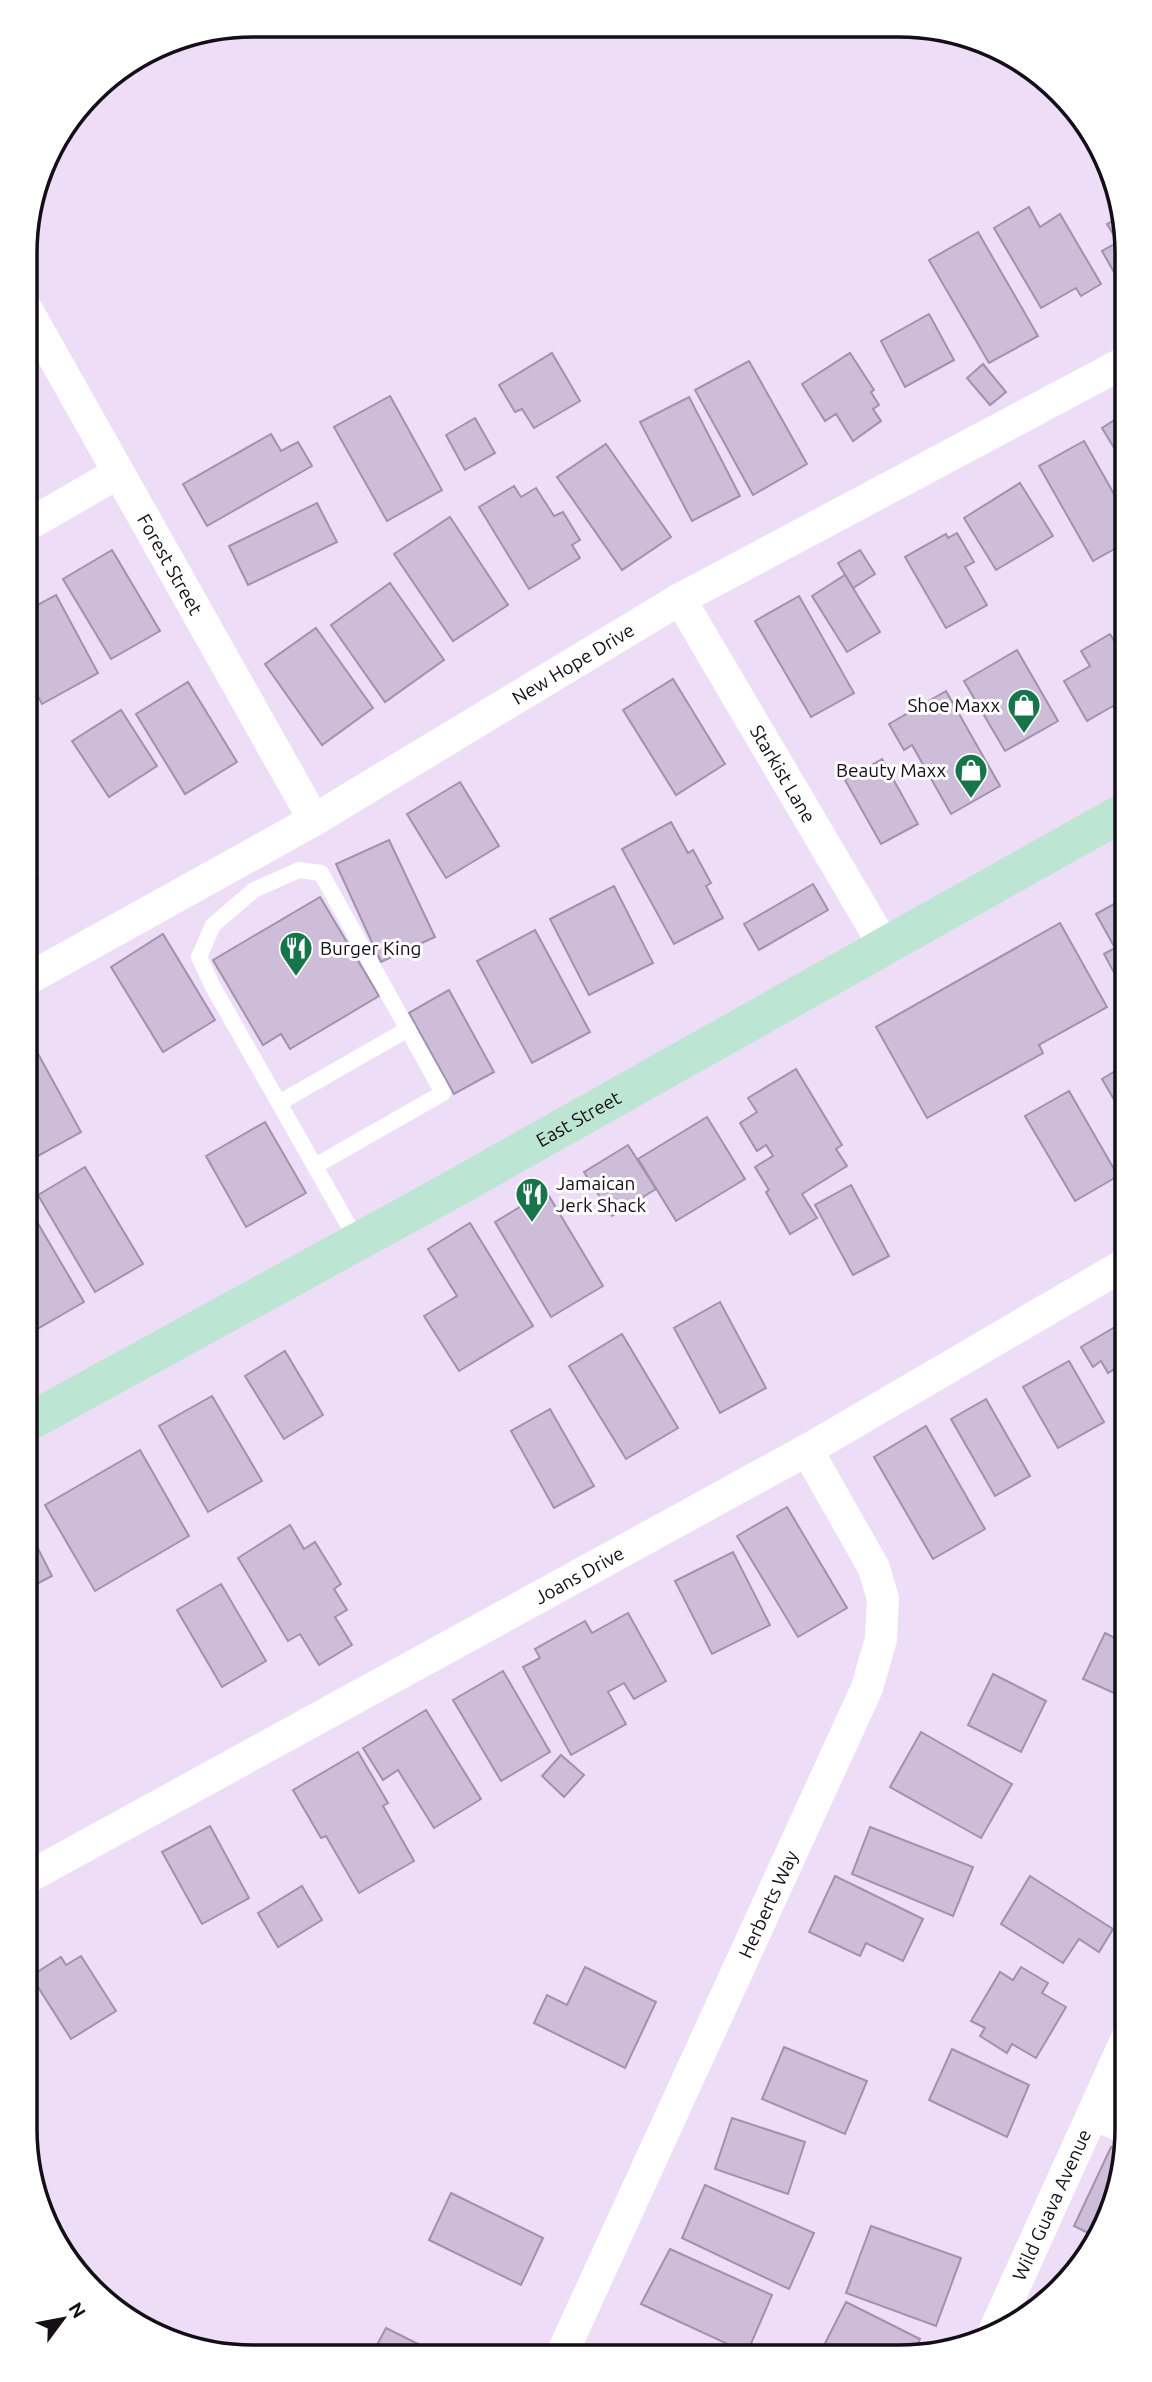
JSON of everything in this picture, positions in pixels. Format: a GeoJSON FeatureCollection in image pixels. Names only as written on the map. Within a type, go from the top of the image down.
{"type":"FeatureCollection","features":[{"type":"Feature","properties":{"kind":"main road","name":"East Street"},"geometry":{"type":"LineString","coordinates":[[37,1417],[358,1242],[1115,817]]}},
{"type":"Feature","properties":{"kind":"street","name":"Forest Street"},"geometry":{"type":"LineString","coordinates":[[37,328],[314,820]]}},
{"type":"Feature","properties":{"kind":"street","name":"New Hope Drive"},"geometry":{"type":"LineString","coordinates":[[37,974],[314,820],[680,600],[1115,368]]}},
{"type":"Feature","properties":{"kind":"street"},"geometry":{"type":"LineString","coordinates":[[37,520],[118,473]]}},
{"type":"Feature","properties":{"kind":"street","name":"Starkist Lane"},"geometry":{"type":"LineString","coordinates":[[680,600],[885,947]]}},
{"type":"Feature","properties":{"kind":"street","name":"Joans Drive"},"geometry":{"type":"LineString","coordinates":[[37,1872],[807,1450],[1115,1270]]}},
{"type":"Feature","properties":{"kind":"street","name":"Herberts Way"},"geometry":{"type":"LineString","coordinates":[[566,2345],[867,1688],[881,1639],[883,1599],[874,1568],[807,1450]]}},
{"type":"Feature","properties":{"kind":"street","name":"Wild Guava Avenue"},"geometry":{"type":"LineString","coordinates":[[999,2321],[1115,2066]]}},
{"type":"Feature","properties":{"kind":"street"},"geometry":{"type":"LineString","coordinates":[[1094,2114],[1115,2124]]}},
{"type":"Feature","properties":{"kind":"lane"},"geometry":{"type":"LineString","coordinates":[[315,1166],[443,1093],[321,873],[299,870],[254,890],[213,925],[199,957],[279,1103],[358,1242]]}},
{"type":"Feature","properties":{"kind":"lane"},"geometry":{"type":"LineString","coordinates":[[279,1103],[408,1029]]}},
{"type":"Feature","properties":{"kind":"building"},"geometry":{"type":"Polygon","coordinates":[[[1029,207],[1040,227],[1060,214],[1101,284],[1081,296],[1076,288],[1041,308],[994,228],[1029,207]]]}},
{"type":"Feature","properties":{"kind":"building"},"geometry":{"type":"Polygon","coordinates":[[[1112,221],[1114,235],[1107,224],[1112,221]]]}},
{"type":"Feature","properties":{"kind":"building"},"geometry":{"type":"Polygon","coordinates":[[[978,232],[1038,336],[989,363],[929,260],[978,232]]]}},
{"type":"Feature","properties":{"kind":"building"},"geometry":{"type":"Polygon","coordinates":[[[1114,244],[1115,274],[1102,251],[1114,244]]]}},
{"type":"Feature","properties":{"kind":"building"},"geometry":{"type":"Polygon","coordinates":[[[929,314],[954,360],[905,387],[881,341],[929,314]]]}},
{"type":"Feature","properties":{"kind":"building"},"geometry":{"type":"Polygon","coordinates":[[[552,353],[580,401],[534,428],[522,409],[515,412],[499,385],[552,353]]]}},
{"type":"Feature","properties":{"kind":"building"},"geometry":{"type":"Polygon","coordinates":[[[850,353],[874,390],[871,392],[879,405],[873,409],[881,421],[853,441],[836,414],[825,421],[802,384],[850,353]]]}},
{"type":"Feature","properties":{"kind":"building"},"geometry":{"type":"Polygon","coordinates":[[[749,361],[807,464],[753,495],[695,390],[749,361]]]}},
{"type":"Feature","properties":{"kind":"building"},"geometry":{"type":"Polygon","coordinates":[[[983,364],[1006,392],[990,405],[967,378],[983,364]]]}},
{"type":"Feature","properties":{"kind":"building"},"geometry":{"type":"Polygon","coordinates":[[[390,396],[442,490],[387,521],[334,427],[390,396]]]}},
{"type":"Feature","properties":{"kind":"building"},"geometry":{"type":"Polygon","coordinates":[[[689,397],[740,496],[692,521],[640,422],[689,397]]]}},
{"type":"Feature","properties":{"kind":"building"},"geometry":{"type":"Polygon","coordinates":[[[475,418],[495,453],[465,470],[446,435],[475,418]]]}},
{"type":"Feature","properties":{"kind":"building"},"geometry":{"type":"Polygon","coordinates":[[[1115,420],[1115,449],[1102,428],[1115,420]]]}},
{"type":"Feature","properties":{"kind":"building"},"geometry":{"type":"Polygon","coordinates":[[[271,434],[281,451],[298,442],[312,466],[207,526],[183,484],[271,434]]]}},
{"type":"Feature","properties":{"kind":"building"},"geometry":{"type":"Polygon","coordinates":[[[1084,441],[1115,496],[1115,549],[1093,561],[1039,466],[1084,441]]]}},
{"type":"Feature","properties":{"kind":"building"},"geometry":{"type":"Polygon","coordinates":[[[606,444],[671,537],[622,570],[557,477],[606,444]]]}},
{"type":"Feature","properties":{"kind":"building"},"geometry":{"type":"Polygon","coordinates":[[[1020,483],[1053,536],[996,570],[964,518],[1020,483]]]}},
{"type":"Feature","properties":{"kind":"building"},"geometry":{"type":"Polygon","coordinates":[[[514,486],[521,497],[536,488],[554,516],[563,512],[580,540],[572,545],[580,558],[529,589],[479,507],[514,486]]]}},
{"type":"Feature","properties":{"kind":"building"},"geometry":{"type":"Polygon","coordinates":[[[317,503],[337,542],[248,585],[229,546],[317,503]]]}},
{"type":"Feature","properties":{"kind":"building"},"geometry":{"type":"Polygon","coordinates":[[[450,517],[508,605],[453,641],[394,554],[450,517]]]}},
{"type":"Feature","properties":{"kind":"building"},"geometry":{"type":"Polygon","coordinates":[[[957,533],[974,562],[965,567],[987,605],[946,628],[905,557],[946,534],[948,538],[957,533]]]}},
{"type":"Feature","properties":{"kind":"building"},"geometry":{"type":"Polygon","coordinates":[[[112,550],[160,631],[111,659],[63,579],[112,550]]]}},
{"type":"Feature","properties":{"kind":"building"},"geometry":{"type":"Polygon","coordinates":[[[860,550],[875,574],[853,588],[838,563],[860,550]]]}},
{"type":"Feature","properties":{"kind":"building"},"geometry":{"type":"Polygon","coordinates":[[[845,575],[880,632],[847,652],[812,596],[845,575]]]}},
{"type":"Feature","properties":{"kind":"building"},"geometry":{"type":"Polygon","coordinates":[[[390,583],[444,660],[385,702],[331,625],[390,583]]]}},
{"type":"Feature","properties":{"kind":"building"},"geometry":{"type":"Polygon","coordinates":[[[56,595],[98,673],[42,704],[37,695],[37,605],[56,595]]]}},
{"type":"Feature","properties":{"kind":"building"},"geometry":{"type":"Polygon","coordinates":[[[799,596],[854,693],[811,717],[755,621],[799,596]]]}},
{"type":"Feature","properties":{"kind":"building"},"geometry":{"type":"Polygon","coordinates":[[[316,628],[373,708],[322,745],[265,664],[316,628]]]}},
{"type":"Feature","properties":{"kind":"building"},"geometry":{"type":"Polygon","coordinates":[[[1110,634],[1115,643],[1115,709],[1113,706],[1087,721],[1064,681],[1090,666],[1081,651],[1110,634]]]}},
{"type":"Feature","properties":{"kind":"building"},"geometry":{"type":"Polygon","coordinates":[[[1017,650],[1058,721],[1005,751],[964,681],[1017,650]]]}},
{"type":"Feature","properties":{"kind":"building"},"geometry":{"type":"Polygon","coordinates":[[[673,679],[725,764],[676,795],[623,710],[673,679]]]}},
{"type":"Feature","properties":{"kind":"building"},"geometry":{"type":"Polygon","coordinates":[[[188,682],[237,762],[185,794],[136,714],[188,682]]]}},
{"type":"Feature","properties":{"kind":"building"},"geometry":{"type":"Polygon","coordinates":[[[946,691],[1000,786],[951,814],[912,745],[904,750],[889,724],[946,691]]]}},
{"type":"Feature","properties":{"kind":"building"},"geometry":{"type":"Polygon","coordinates":[[[121,710],[157,766],[109,797],[72,741],[121,710]]]}},
{"type":"Feature","properties":{"kind":"building"},"geometry":{"type":"Polygon","coordinates":[[[882,759],[918,824],[881,844],[845,780],[882,759]]]}},
{"type":"Feature","properties":{"kind":"building"},"geometry":{"type":"Polygon","coordinates":[[[460,782],[499,846],[446,878],[407,814],[460,782]]]}},
{"type":"Feature","properties":{"kind":"building"},"geometry":{"type":"Polygon","coordinates":[[[671,822],[688,853],[693,850],[711,883],[706,886],[723,918],[674,944],[622,849],[671,822]]]}},
{"type":"Feature","properties":{"kind":"building"},"geometry":{"type":"Polygon","coordinates":[[[389,840],[435,937],[381,962],[336,864],[389,840]]]}},
{"type":"Feature","properties":{"kind":"building"},"geometry":{"type":"Polygon","coordinates":[[[813,884],[828,910],[759,950],[744,924],[813,884]]]}},
{"type":"Feature","properties":{"kind":"building"},"geometry":{"type":"Polygon","coordinates":[[[614,886],[653,963],[589,995],[550,919],[614,886]]]}},
{"type":"Feature","properties":{"kind":"building","name":"Burger King"},"geometry":{"type":"Polygon","coordinates":[[[320,897],[379,996],[290,1049],[281,1034],[263,1045],[213,960],[320,897]]]}},
{"type":"Feature","properties":{"kind":"building"},"geometry":{"type":"Polygon","coordinates":[[[1115,904],[1115,948],[1096,914],[1115,904]]]}},
{"type":"Feature","properties":{"kind":"building"},"geometry":{"type":"Polygon","coordinates":[[[1060,923],[1107,1007],[1039,1045],[1043,1053],[927,1118],[876,1027],[1060,923]]]}},
{"type":"Feature","properties":{"kind":"building"},"geometry":{"type":"Polygon","coordinates":[[[535,930],[590,1032],[532,1063],[477,961],[535,930]]]}},
{"type":"Feature","properties":{"kind":"building"},"geometry":{"type":"Polygon","coordinates":[[[163,934],[215,1020],[163,1052],[111,967],[163,934]]]}},
{"type":"Feature","properties":{"kind":"building"},"geometry":{"type":"Polygon","coordinates":[[[1115,948],[1115,974],[1104,954],[1115,948]]]}},
{"type":"Feature","properties":{"kind":"building"},"geometry":{"type":"Polygon","coordinates":[[[449,990],[494,1072],[454,1094],[409,1013],[449,990]]]}},
{"type":"Feature","properties":{"kind":"building"},"geometry":{"type":"Polygon","coordinates":[[[37,1052],[81,1132],[37,1156],[37,1052]]]}},
{"type":"Feature","properties":{"kind":"building"},"geometry":{"type":"Polygon","coordinates":[[[796,1069],[842,1145],[836,1149],[847,1166],[802,1194],[817,1218],[790,1234],[755,1167],[773,1156],[766,1145],[757,1151],[740,1123],[757,1112],[748,1098],[796,1069]]]}},
{"type":"Feature","properties":{"kind":"building"},"geometry":{"type":"Polygon","coordinates":[[[1115,1071],[1115,1101],[1102,1079],[1115,1071]]]}},
{"type":"Feature","properties":{"kind":"building"},"geometry":{"type":"Polygon","coordinates":[[[1069,1091],[1115,1171],[1115,1178],[1075,1201],[1025,1116],[1069,1091]]]}},
{"type":"Feature","properties":{"kind":"building"},"geometry":{"type":"Polygon","coordinates":[[[707,1117],[745,1179],[676,1221],[638,1159],[707,1117]]]}},
{"type":"Feature","properties":{"kind":"building"},"geometry":{"type":"Polygon","coordinates":[[[265,1122],[306,1193],[246,1227],[206,1156],[265,1122]]]}},
{"type":"Feature","properties":{"kind":"building"},"geometry":{"type":"Polygon","coordinates":[[[628,1145],[656,1189],[612,1216],[584,1172],[628,1145]]]}},
{"type":"Feature","properties":{"kind":"building"},"geometry":{"type":"Polygon","coordinates":[[[85,1167],[143,1264],[95,1292],[38,1195],[85,1167]]]}},
{"type":"Feature","properties":{"kind":"building"},"geometry":{"type":"Polygon","coordinates":[[[851,1185],[889,1256],[853,1275],[815,1205],[851,1185]]]}},
{"type":"Feature","properties":{"kind":"building"},"geometry":{"type":"Polygon","coordinates":[[[546,1191],[603,1286],[551,1317],[495,1222],[546,1191]]]}},
{"type":"Feature","properties":{"kind":"building"},"geometry":{"type":"Polygon","coordinates":[[[37,1222],[84,1302],[37,1329],[37,1222]]]}},
{"type":"Feature","properties":{"kind":"building"},"geometry":{"type":"Polygon","coordinates":[[[470,1223],[533,1326],[459,1371],[424,1316],[457,1296],[428,1249],[470,1223]]]}},
{"type":"Feature","properties":{"kind":"building"},"geometry":{"type":"Polygon","coordinates":[[[720,1302],[766,1388],[720,1413],[674,1328],[720,1302]]]}},
{"type":"Feature","properties":{"kind":"building"},"geometry":{"type":"Polygon","coordinates":[[[1115,1327],[1115,1369],[1108,1373],[1101,1361],[1093,1367],[1081,1347],[1115,1327]]]}},
{"type":"Feature","properties":{"kind":"building"},"geometry":{"type":"Polygon","coordinates":[[[622,1334],[678,1428],[626,1459],[569,1366],[622,1334]]]}},
{"type":"Feature","properties":{"kind":"building"},"geometry":{"type":"Polygon","coordinates":[[[285,1351],[323,1415],[284,1439],[245,1376],[285,1351]]]}},
{"type":"Feature","properties":{"kind":"building"},"geometry":{"type":"Polygon","coordinates":[[[1069,1361],[1104,1422],[1058,1448],[1023,1387],[1069,1361]]]}},
{"type":"Feature","properties":{"kind":"building"},"geometry":{"type":"Polygon","coordinates":[[[212,1396],[262,1481],[208,1512],[159,1426],[212,1396]]]}},
{"type":"Feature","properties":{"kind":"building"},"geometry":{"type":"Polygon","coordinates":[[[986,1399],[1030,1476],[995,1496],[951,1419],[986,1399]]]}},
{"type":"Feature","properties":{"kind":"building"},"geometry":{"type":"Polygon","coordinates":[[[550,1409],[594,1486],[554,1508],[511,1431],[550,1409]]]}},
{"type":"Feature","properties":{"kind":"building"},"geometry":{"type":"Polygon","coordinates":[[[926,1426],[985,1529],[933,1559],[874,1457],[926,1426]]]}},
{"type":"Feature","properties":{"kind":"building"},"geometry":{"type":"Polygon","coordinates":[[[140,1450],[189,1536],[95,1591],[45,1505],[140,1450]]]}},
{"type":"Feature","properties":{"kind":"building"},"geometry":{"type":"Polygon","coordinates":[[[787,1507],[847,1608],[798,1637],[737,1536],[787,1507]]]}},
{"type":"Feature","properties":{"kind":"building"},"geometry":{"type":"Polygon","coordinates":[[[290,1525],[304,1549],[315,1542],[341,1584],[334,1589],[347,1610],[335,1617],[352,1645],[319,1665],[300,1634],[288,1641],[238,1558],[290,1525]]]}},
{"type":"Feature","properties":{"kind":"building"},"geometry":{"type":"Polygon","coordinates":[[[37,1547],[52,1576],[37,1584],[37,1547]]]}},
{"type":"Feature","properties":{"kind":"building"},"geometry":{"type":"Polygon","coordinates":[[[733,1552],[770,1625],[712,1654],[675,1581],[733,1552]]]}},
{"type":"Feature","properties":{"kind":"building"},"geometry":{"type":"Polygon","coordinates":[[[221,1584],[266,1661],[222,1687],[177,1610],[221,1584]]]}},
{"type":"Feature","properties":{"kind":"building"},"geometry":{"type":"Polygon","coordinates":[[[628,1613],[666,1681],[634,1699],[624,1683],[608,1692],[626,1724],[571,1755],[523,1667],[540,1658],[535,1649],[585,1621],[592,1633],[628,1613]]]}},
{"type":"Feature","properties":{"kind":"building"},"geometry":{"type":"Polygon","coordinates":[[[1105,1633],[1115,1638],[1115,1694],[1083,1679],[1105,1633]]]}},
{"type":"Feature","properties":{"kind":"building"},"geometry":{"type":"Polygon","coordinates":[[[503,1671],[550,1752],[501,1781],[453,1700],[503,1671]]]}},
{"type":"Feature","properties":{"kind":"building"},"geometry":{"type":"Polygon","coordinates":[[[993,1674],[1046,1701],[1021,1752],[968,1725],[993,1674]]]}},
{"type":"Feature","properties":{"kind":"building"},"geometry":{"type":"Polygon","coordinates":[[[426,1710],[481,1799],[434,1828],[398,1770],[383,1780],[363,1748],[426,1710]]]}},
{"type":"Feature","properties":{"kind":"building"},"geometry":{"type":"Polygon","coordinates":[[[921,1732],[1012,1784],[981,1838],[890,1787],[921,1732]]]}},
{"type":"Feature","properties":{"kind":"building"},"geometry":{"type":"Polygon","coordinates":[[[358,1752],[388,1803],[383,1806],[414,1861],[359,1893],[326,1836],[321,1838],[293,1790],[358,1752]]]}},
{"type":"Feature","properties":{"kind":"building"},"geometry":{"type":"Polygon","coordinates":[[[561,1755],[584,1775],[564,1797],[542,1776],[561,1755]]]}},
{"type":"Feature","properties":{"kind":"building"},"geometry":{"type":"Polygon","coordinates":[[[210,1826],[249,1898],[202,1924],[162,1852],[210,1826]]]}},
{"type":"Feature","properties":{"kind":"building"},"geometry":{"type":"Polygon","coordinates":[[[870,1827],[973,1867],[953,1916],[852,1874],[870,1827]]]}},
{"type":"Feature","properties":{"kind":"building"},"geometry":{"type":"Polygon","coordinates":[[[835,1876],[923,1919],[903,1961],[866,1943],[860,1956],[809,1932],[835,1876]]]}},
{"type":"Feature","properties":{"kind":"building"},"geometry":{"type":"Polygon","coordinates":[[[1030,1876],[1113,1929],[1099,1952],[1079,1939],[1063,1963],[1001,1924],[1030,1876]]]}},
{"type":"Feature","properties":{"kind":"building"},"geometry":{"type":"Polygon","coordinates":[[[302,1886],[322,1920],[278,1947],[258,1913],[302,1886]]]}},
{"type":"Feature","properties":{"kind":"building"},"geometry":{"type":"Polygon","coordinates":[[[81,1956],[116,2011],[71,2039],[37,1985],[37,1972],[61,1957],[66,1965],[81,1956]]]}},
{"type":"Feature","properties":{"kind":"building"},"geometry":{"type":"Polygon","coordinates":[[[585,1967],[656,2002],[625,2068],[534,2023],[547,1995],[567,2005],[585,1967]]]}},
{"type":"Feature","properties":{"kind":"building"},"geometry":{"type":"Polygon","coordinates":[[[1021,1967],[1048,1983],[1042,1993],[1066,2007],[1036,2058],[1012,2044],[1007,2053],[980,2036],[985,2028],[971,2021],[1000,1972],[1013,1980],[1021,1967]]]}},
{"type":"Feature","properties":{"kind":"building"},"geometry":{"type":"Polygon","coordinates":[[[784,2047],[867,2081],[845,2134],[762,2099],[784,2047]]]}},
{"type":"Feature","properties":{"kind":"building"},"geometry":{"type":"Polygon","coordinates":[[[952,2049],[1029,2085],[1007,2137],[929,2100],[952,2049]]]}},
{"type":"Feature","properties":{"kind":"building"},"geometry":{"type":"Polygon","coordinates":[[[732,2118],[805,2142],[788,2194],[715,2169],[732,2118]]]}},
{"type":"Feature","properties":{"kind":"building"},"geometry":{"type":"Polygon","coordinates":[[[1111,2147],[1114,2149],[1111,2172],[1093,2225],[1088,2233],[1074,2226],[1111,2147]]]}},
{"type":"Feature","properties":{"kind":"building"},"geometry":{"type":"Polygon","coordinates":[[[705,2185],[814,2233],[789,2289],[682,2238],[705,2185]]]}},
{"type":"Feature","properties":{"kind":"building"},"geometry":{"type":"Polygon","coordinates":[[[451,2193],[543,2238],[521,2285],[429,2240],[451,2193]]]}},
{"type":"Feature","properties":{"kind":"building"},"geometry":{"type":"Polygon","coordinates":[[[871,2226],[961,2258],[936,2326],[846,2293],[871,2226]]]}},
{"type":"Feature","properties":{"kind":"building"},"geometry":{"type":"Polygon","coordinates":[[[670,2249],[772,2295],[750,2345],[730,2345],[641,2304],[670,2249]]]}},
{"type":"Feature","properties":{"kind":"building"},"geometry":{"type":"Polygon","coordinates":[[[846,2302],[920,2339],[918,2344],[914,2345],[824,2345],[846,2302]]]}},
{"type":"Feature","properties":{"kind":"building"},"geometry":{"type":"Polygon","coordinates":[[[386,2328],[420,2345],[377,2345],[386,2328]]]}},
{"type":"Feature","properties":{"kind":"place","name":"Shoe Maxx"},"geometry":{"type":"Point","coordinates":[1024,735]}},
{"type":"Feature","properties":{"kind":"place","name":"Beauty Maxx"},"geometry":{"type":"Point","coordinates":[971,800]}},
{"type":"Feature","properties":{"kind":"place","name":"Burger King"},"geometry":{"type":"Point","coordinates":[296,978]}},
{"type":"Feature","properties":{"kind":"place","name":"Jamaican Jerk Shack"},"geometry":{"type":"Point","coordinates":[532,1224]}}]}
